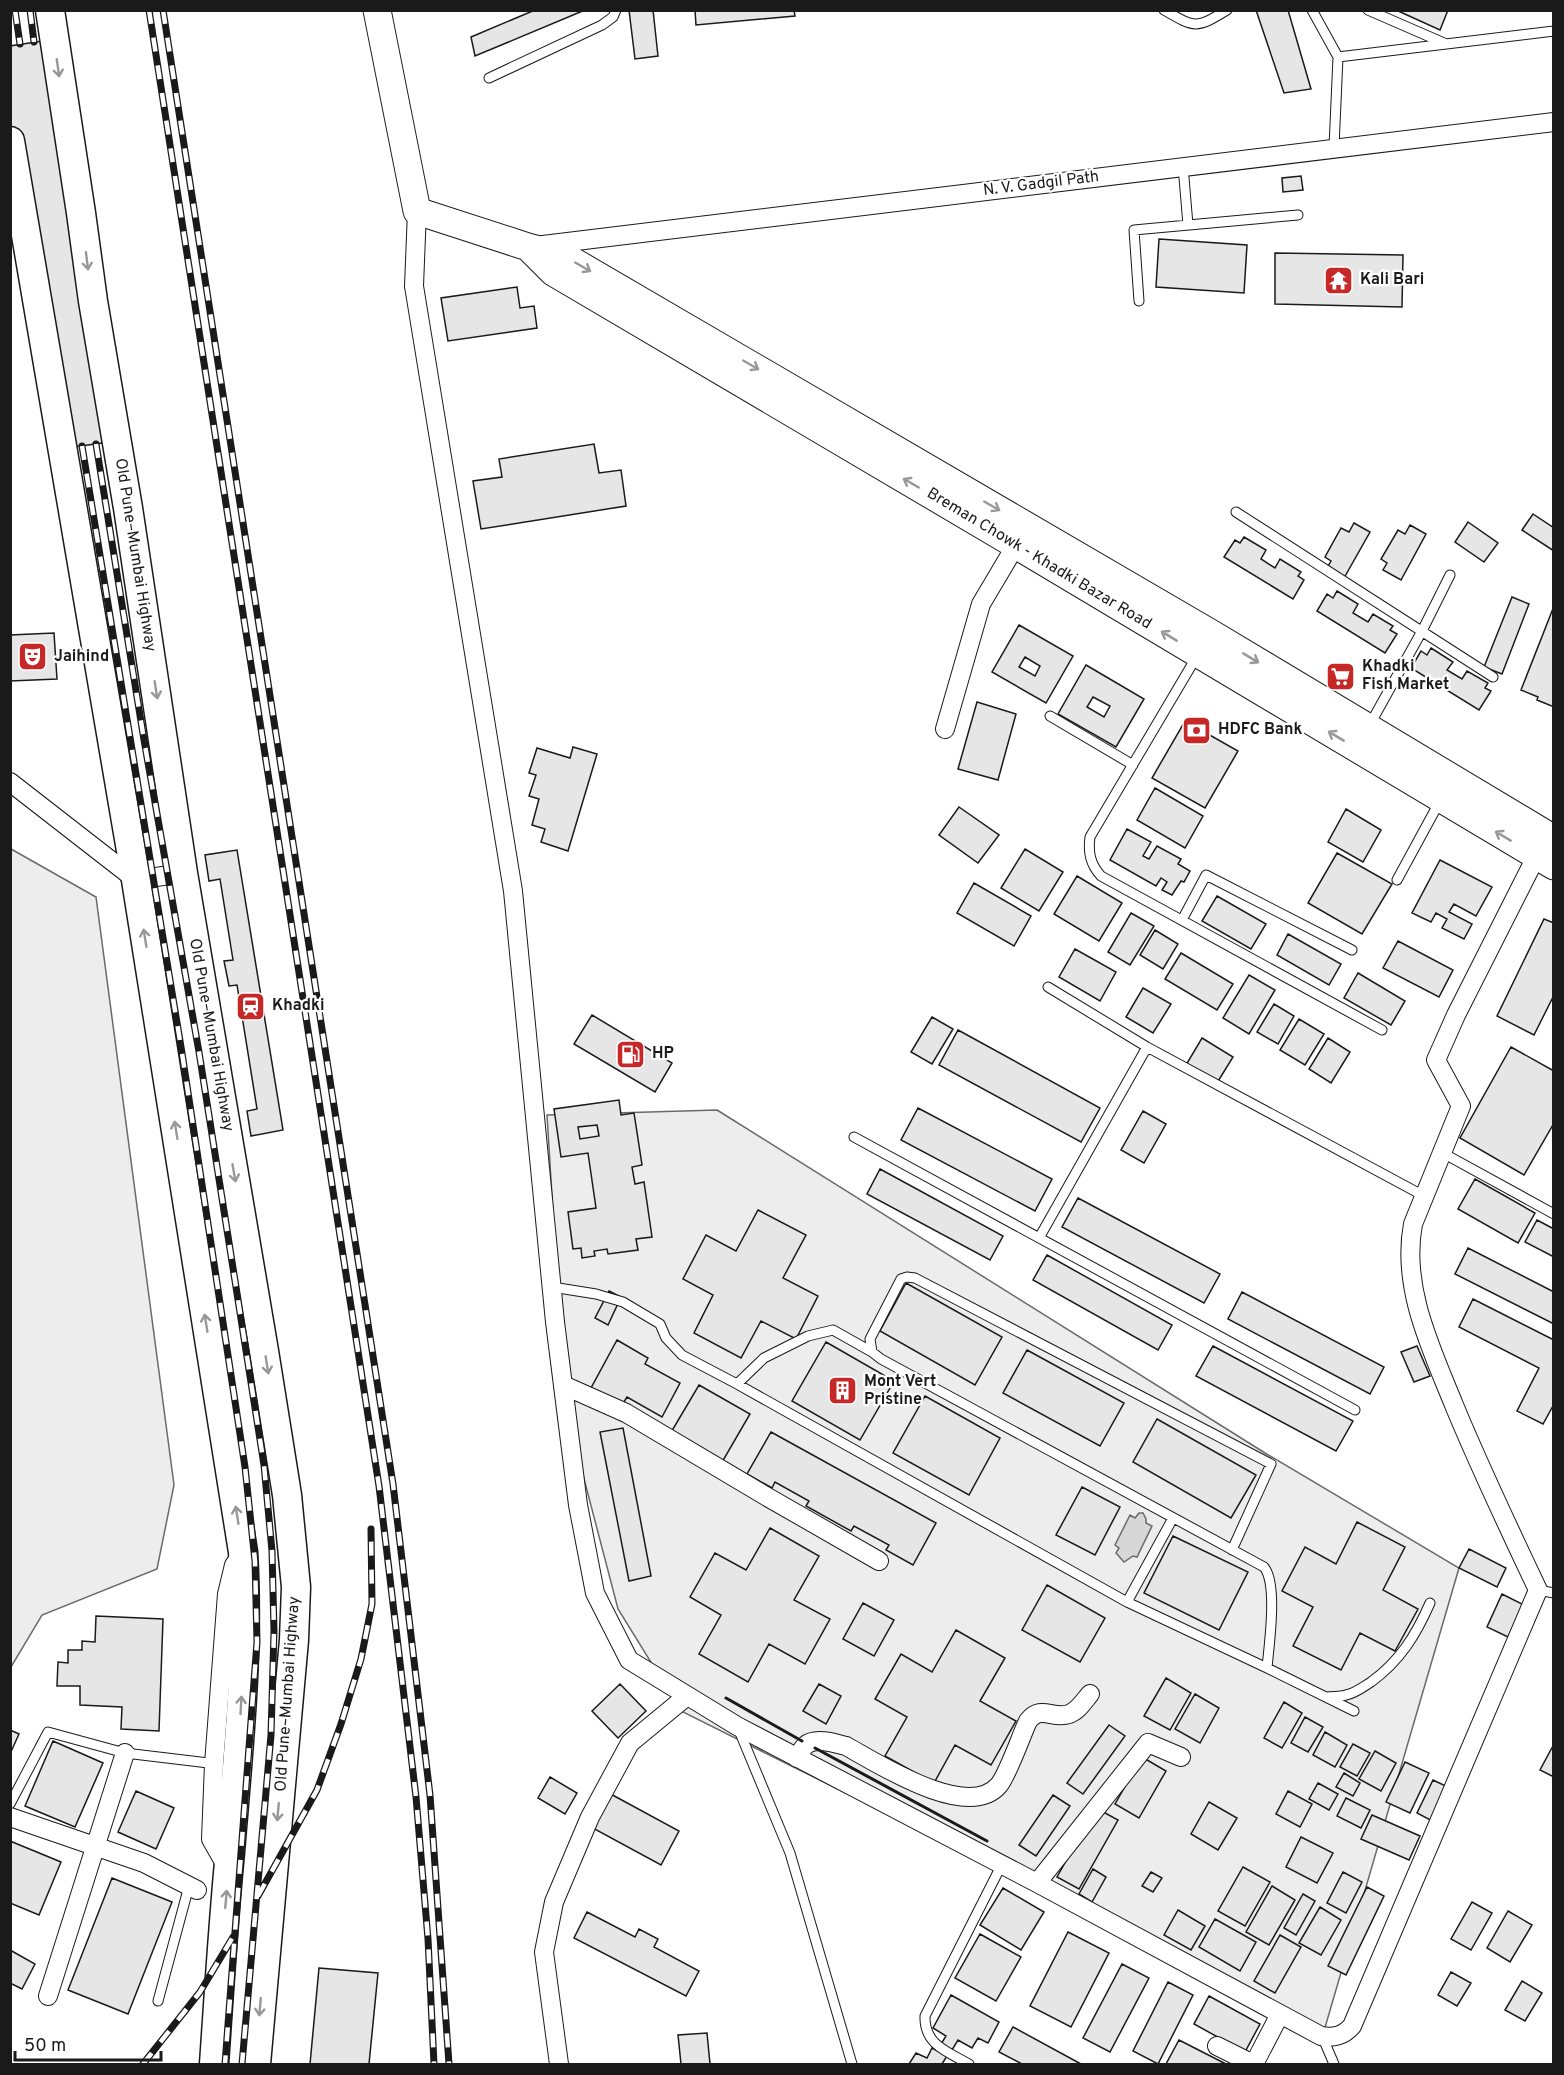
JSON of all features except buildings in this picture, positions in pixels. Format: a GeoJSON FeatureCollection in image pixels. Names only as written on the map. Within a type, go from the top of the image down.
{"type":"FeatureCollection","features":[{"type":"Feature","properties":{"kind":"highway","name":"Old Pune–Mumbai Highway"},"geometry":{"type":"LineString","coordinates":[[50,10],[93,301],[128,508],[183,873],[287,1495],[296,1587],[294,1640],[256,2064]]}},
{"type":"Feature","properties":{"kind":"highway"},"geometry":{"type":"LineString","coordinates":[[10,141],[136,880],[243,1552],[245,1631],[226,1765],[228,1869],[214,2064]]}},
{"type":"Feature","properties":{"kind":"highway"},"geometry":{"type":"LineString","coordinates":[[221,1958],[264,1962]]}},
{"type":"Feature","properties":{"kind":"main road"},"geometry":{"type":"LineString","coordinates":[[377,10],[417,211]]}},
{"type":"Feature","properties":{"kind":"main road","name":"Breman Chowk - Khadki Bazar Road"},"geometry":{"type":"LineString","coordinates":[[417,211],[528,247],[564,256],[1212,634],[1368,728],[1548,849]]}},
{"type":"Feature","properties":{"kind":"main road","name":"Breman Chowk - Khadki Bazar Road"},"geometry":{"type":"LineString","coordinates":[[528,247],[553,272],[1017,545],[1441,799],[1548,849]]}},
{"type":"Feature","properties":{"kind":"street","name":"N. V. Gadgil Path"},"geometry":{"type":"LineString","coordinates":[[528,247],[1554,122]]}},
{"type":"Feature","properties":{"kind":"street"},"geometry":{"type":"LineString","coordinates":[[417,211],[414,286],[513,891],[563,1385],[578,1505],[595,1593],[629,1659],[687,1696],[797,1758],[1002,1864],[1321,2036],[1331,2038],[1339,2036],[1352,2026],[1546,1591],[1480,1468],[1425,1333],[1415,1296],[1410,1242],[1413,1224],[1461,1106],[1436,1060],[1456,1015],[1548,849]]}},
{"type":"Feature","properties":{"kind":"street"},"geometry":{"type":"LineString","coordinates":[[945,729],[981,604],[1017,545]]}},
{"type":"Feature","properties":{"kind":"street"},"geometry":{"type":"LineString","coordinates":[[10,782],[136,880],[183,873]]}},
{"type":"Feature","properties":{"kind":"street"},"geometry":{"type":"LineString","coordinates":[[563,1385],[626,1413],[764,1496],[879,1561]]}},
{"type":"Feature","properties":{"kind":"street"},"geometry":{"type":"LineString","coordinates":[[797,1758],[806,1744],[834,1743],[846,1746],[918,1785],[971,1797],[984,1794],[1000,1784],[1028,1721],[1033,1715],[1044,1713],[1068,1715],[1078,1708],[1090,1694]]}},
{"type":"Feature","properties":{"kind":"street"},"geometry":{"type":"LineString","coordinates":[[559,2064],[544,1952],[555,1902],[590,1817],[630,1743],[687,1696]]}},
{"type":"Feature","properties":{"kind":"street"},"geometry":{"type":"LineString","coordinates":[[1037,1883],[1148,1743],[1181,1757]]}},
{"type":"Feature","properties":{"kind":"street"},"geometry":{"type":"LineString","coordinates":[[48,1996],[125,1753]]}},
{"type":"Feature","properties":{"kind":"street"},"geometry":{"type":"LineString","coordinates":[[10,1817],[144,1863],[193,1888]]}},
{"type":"Feature","properties":{"kind":"street"},"geometry":{"type":"LineString","coordinates":[[1217,2046],[1254,2064],[1280,2014]]}},
{"type":"Feature","properties":{"kind":"lane"},"geometry":{"type":"LineString","coordinates":[[489,78],[602,25],[614,17],[616,10]]}},
{"type":"Feature","properties":{"kind":"lane"},"geometry":{"type":"LineString","coordinates":[[1164,10],[1185,22],[1197,24],[1208,22],[1227,10]]}},
{"type":"Feature","properties":{"kind":"lane"},"geometry":{"type":"LineString","coordinates":[[1312,10],[1338,57],[1334,147]]}},
{"type":"Feature","properties":{"kind":"lane"},"geometry":{"type":"LineString","coordinates":[[1368,10],[1446,44]]}},
{"type":"Feature","properties":{"kind":"lane"},"geometry":{"type":"LineString","coordinates":[[1338,57],[1554,31]]}},
{"type":"Feature","properties":{"kind":"lane"},"geometry":{"type":"LineString","coordinates":[[1183,166],[1188,225]]}},
{"type":"Feature","properties":{"kind":"lane"},"geometry":{"type":"LineString","coordinates":[[1139,301],[1134,230],[1298,214]]}},
{"type":"Feature","properties":{"kind":"lane"},"geometry":{"type":"LineString","coordinates":[[1236,512],[1493,677]]}},
{"type":"Feature","properties":{"kind":"lane"},"geometry":{"type":"LineString","coordinates":[[1368,728],[1450,575]]}},
{"type":"Feature","properties":{"kind":"lane"},"geometry":{"type":"LineString","coordinates":[[1198,654],[1090,837],[1088,847],[1094,868],[1101,876],[1382,1030]]}},
{"type":"Feature","properties":{"kind":"lane"},"geometry":{"type":"LineString","coordinates":[[1050,716],[1133,765]]}},
{"type":"Feature","properties":{"kind":"lane"},"geometry":{"type":"LineString","coordinates":[[1397,880],[1441,799]]}},
{"type":"Feature","properties":{"kind":"lane"},"geometry":{"type":"LineString","coordinates":[[1182,920],[1206,875],[1352,950]]}},
{"type":"Feature","properties":{"kind":"lane"},"geometry":{"type":"LineString","coordinates":[[1048,987],[1146,1047],[1424,1196]]}},
{"type":"Feature","properties":{"kind":"lane"},"geometry":{"type":"LineString","coordinates":[[1039,1238],[1146,1047]]}},
{"type":"Feature","properties":{"kind":"lane"},"geometry":{"type":"LineString","coordinates":[[854,1137],[1354,1410]]}},
{"type":"Feature","properties":{"kind":"lane"},"geometry":{"type":"LineString","coordinates":[[1441,1152],[1554,1214]]}},
{"type":"Feature","properties":{"kind":"lane"},"geometry":{"type":"LineString","coordinates":[[872,1352],[870,1339],[901,1279],[915,1278],[1271,1464],[1232,1550]]}},
{"type":"Feature","properties":{"kind":"lane"},"geometry":{"type":"LineString","coordinates":[[552,1287],[596,1294],[623,1302],[660,1324],[666,1338],[682,1355],[1127,1602],[1354,1711]]}},
{"type":"Feature","properties":{"kind":"lane"},"geometry":{"type":"LineString","coordinates":[[737,1384],[764,1358],[808,1336],[833,1330],[881,1359],[1264,1567],[1272,1586],[1267,1668]]}},
{"type":"Feature","properties":{"kind":"lane"},"geometry":{"type":"LineString","coordinates":[[1127,1602],[1173,1518]]}},
{"type":"Feature","properties":{"kind":"lane"},"geometry":{"type":"LineString","coordinates":[[1327,1697],[1358,1691],[1381,1675],[1404,1652],[1431,1603]]}},
{"type":"Feature","properties":{"kind":"lane"},"geometry":{"type":"LineString","coordinates":[[737,1726],[790,1853],[852,2064]]}},
{"type":"Feature","properties":{"kind":"lane"},"geometry":{"type":"LineString","coordinates":[[10,1804],[48,1732],[125,1753],[226,1765]]}},
{"type":"Feature","properties":{"kind":"lane"},"geometry":{"type":"LineString","coordinates":[[969,2064],[935,2044],[925,2028],[925,2016],[1002,1864]]}},
{"type":"Feature","properties":{"kind":"lane"},"geometry":{"type":"LineString","coordinates":[[158,2001],[193,1888]]}},
{"type":"Feature","properties":{"kind":"lane"},"geometry":{"type":"LineString","coordinates":[[1321,2036],[1334,2064]]}},
{"type":"Feature","properties":{"kind":"shaded area"},"geometry":{"type":"Polygon","coordinates":[[[11,849],[96,897],[174,1485],[157,1569],[42,1615],[11,1667],[11,849]]]}},
{"type":"Feature","properties":{"kind":"shaded area"},"geometry":{"type":"Polygon","coordinates":[[[717,1110],[1265,1453],[1459,1568],[1324,2031],[681,1711],[618,1609],[565,1406],[547,1115],[717,1110]]]}},
{"type":"Feature","properties":{"kind":"shaded area"},"geometry":{"type":"Polygon","coordinates":[[[1139,1513],[1143,1513],[1146,1523],[1152,1526],[1137,1557],[1133,1556],[1124,1562],[1116,1553],[1119,1548],[1115,1545],[1130,1515],[1135,1518],[1139,1513]]]}},
{"type":"Feature","properties":{"kind":"railway"},"geometry":{"type":"LineString","coordinates":[[15,10],[20,44]]}},
{"type":"Feature","properties":{"kind":"railway"},"geometry":{"type":"LineString","coordinates":[[30,10],[34,42]]}},
{"type":"Feature","properties":{"kind":"railway"},"geometry":{"type":"LineString","coordinates":[[149,10],[379,1486],[416,1797],[428,1939],[434,2064]]}},
{"type":"Feature","properties":{"kind":"railway"},"geometry":{"type":"LineString","coordinates":[[163,10],[393,1484],[430,1795],[449,2064]]}},
{"type":"Feature","properties":{"kind":"railway"},"geometry":{"type":"LineString","coordinates":[[96,444],[144,740],[199,1052],[264,1465],[272,1551],[274,1631],[271,1735],[242,2064]]}},
{"type":"Feature","properties":{"kind":"railway"},"geometry":{"type":"LineString","coordinates":[[82,446],[182,1053],[245,1467],[255,1561],[257,1642],[225,2064]]}},
{"type":"Feature","properties":{"kind":"railway"},"geometry":{"type":"LineString","coordinates":[[258,1896],[317,1790],[341,1724],[361,1659],[372,1604],[371,1529]]}},
{"type":"Feature","properties":{"kind":"railway"},"geometry":{"type":"LineString","coordinates":[[143,2064],[200,1992],[233,1937]]}},
{"type":"Feature","properties":{"kind":"wall"},"geometry":{"type":"LineString","coordinates":[[726,1698],[802,1741]]}},
{"type":"Feature","properties":{"kind":"wall"},"geometry":{"type":"LineString","coordinates":[[815,1748],[987,1841]]}},
{"type":"Feature","properties":{"kind":"place","name":"Kali Bari"},"geometry":{"type":"Point","coordinates":[1339,280]}},
{"type":"Feature","properties":{"kind":"place","name":"Jaihind"},"geometry":{"type":"Point","coordinates":[33,657]}},
{"type":"Feature","properties":{"kind":"place","name":"Khadki Fish Market"},"geometry":{"type":"Point","coordinates":[1341,676]}},
{"type":"Feature","properties":{"kind":"place","name":"HDFC Bank"},"geometry":{"type":"Point","coordinates":[1197,730]}},
{"type":"Feature","properties":{"kind":"place","name":"Khadki"},"geometry":{"type":"Point","coordinates":[251,1006]}},
{"type":"Feature","properties":{"kind":"place","name":"HP"},"geometry":{"type":"Point","coordinates":[631,1054]}},
{"type":"Feature","properties":{"kind":"place","name":"Mont Vert Pristine"},"geometry":{"type":"Point","coordinates":[843,1391]}}]}
